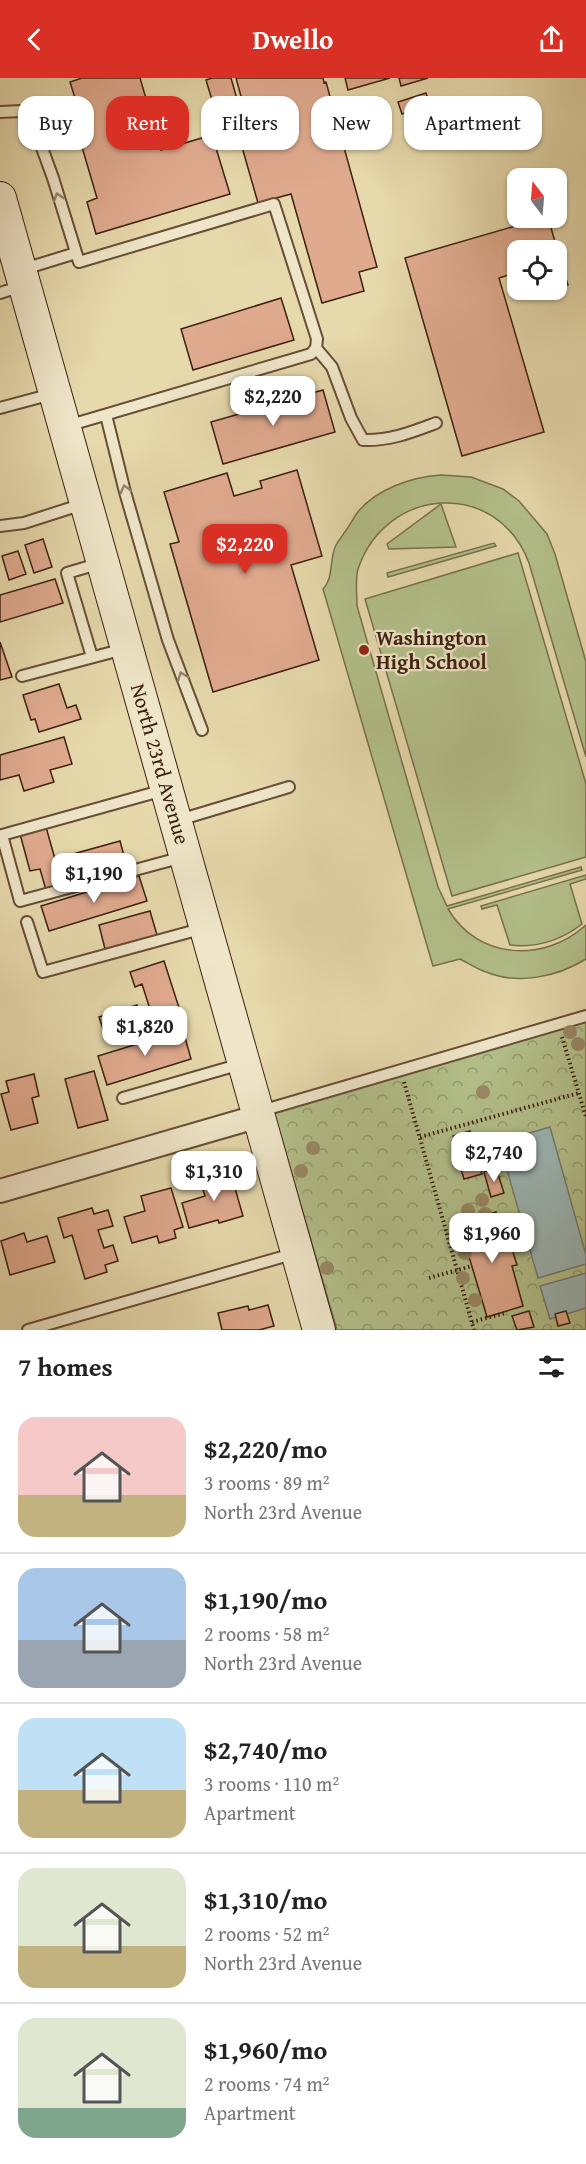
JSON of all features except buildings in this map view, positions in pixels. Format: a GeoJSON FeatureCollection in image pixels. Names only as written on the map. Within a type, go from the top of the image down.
{"type":"FeatureCollection","features":[{"type":"Feature","properties":{"kind":"street","name":"North 23rd Avenue"},"geometry":{"type":"LineString","coordinates":[[0,198],[15,283],[55,393],[319,1330]]}},
{"type":"Feature","properties":{"kind":"street"},"geometry":{"type":"LineString","coordinates":[[0,1191],[258,1114]]}},
{"type":"Feature","properties":{"kind":"lane"},"geometry":{"type":"LineString","coordinates":[[0,112],[22,111],[30,115],[53,178],[79,262],[274,204],[317,339],[316,348],[311,354],[106,416],[64,426]]}},
{"type":"Feature","properties":{"kind":"lane"},"geometry":{"type":"LineString","coordinates":[[15,283],[76,253]]}},
{"type":"Feature","properties":{"kind":"lane"},"geometry":{"type":"LineString","coordinates":[[316,348],[332,367],[351,418],[363,440],[380,440],[406,435],[436,423]]}},
{"type":"Feature","properties":{"kind":"lane"},"geometry":{"type":"LineString","coordinates":[[0,408],[55,393]]}},
{"type":"Feature","properties":{"kind":"lane"},"geometry":{"type":"LineString","coordinates":[[106,416],[168,640],[202,730]]}},
{"type":"Feature","properties":{"kind":"lane"},"geometry":{"type":"LineString","coordinates":[[0,525],[24,523],[86,503]]}},
{"type":"Feature","properties":{"kind":"lane"},"geometry":{"type":"LineString","coordinates":[[92,657],[67,573],[103,563]]}},
{"type":"Feature","properties":{"kind":"lane"},"geometry":{"type":"LineString","coordinates":[[22,676],[127,648]]}},
{"type":"Feature","properties":{"kind":"lane"},"geometry":{"type":"LineString","coordinates":[[176,821],[289,787]]}},
{"type":"Feature","properties":{"kind":"lane"},"geometry":{"type":"LineString","coordinates":[[167,789],[2,835],[20,901],[186,856]]}},
{"type":"Feature","properties":{"kind":"lane"},"geometry":{"type":"LineString","coordinates":[[27,922],[43,972],[206,928]]}},
{"type":"Feature","properties":{"kind":"lane"},"geometry":{"type":"LineString","coordinates":[[258,1114],[586,1016]]}},
{"type":"Feature","properties":{"kind":"lane"},"geometry":{"type":"LineString","coordinates":[[123,1098],[244,1063]]}},
{"type":"Feature","properties":{"kind":"lane"},"geometry":{"type":"LineString","coordinates":[[28,1330],[297,1252]]}},
{"type":"Feature","properties":{"kind":"path"},"geometry":{"type":"LineString","coordinates":[[558,1024],[586,1117]]}},
{"type":"Feature","properties":{"kind":"path"},"geometry":{"type":"LineString","coordinates":[[401,1070],[474,1330]]}},
{"type":"Feature","properties":{"kind":"path"},"geometry":{"type":"LineString","coordinates":[[420,1137],[579,1093]]}},
{"type":"Feature","properties":{"kind":"path"},"geometry":{"type":"LineString","coordinates":[[429,1278],[472,1266]]}},
{"type":"Feature","properties":{"kind":"path"},"geometry":{"type":"LineString","coordinates":[[472,1322],[505,1313]]}},
{"type":"Feature","properties":{"kind":"green space"},"geometry":{"type":"Polygon","coordinates":[[[441,475],[471,477],[503,489],[519,501],[547,534],[555,554],[586,662],[586,757],[529,563],[514,535],[493,516],[468,506],[442,503],[416,508],[392,521],[372,541],[358,569],[357,606],[438,887],[447,906],[581,867],[582,870],[448,909],[461,926],[476,938],[494,946],[512,950],[532,950],[551,946],[586,925],[586,959],[563,970],[537,977],[498,976],[460,959],[433,966],[323,589],[329,579],[336,545],[365,505],[374,497],[395,486],[418,478],[441,475]]]}},
{"type":"Feature","properties":{"kind":"green space"},"geometry":{"type":"Polygon","coordinates":[[[441,504],[456,547],[389,549],[387,544],[441,504]]]}},
{"type":"Feature","properties":{"kind":"green space"},"geometry":{"type":"Polygon","coordinates":[[[494,543],[496,546],[388,577],[387,573],[494,543]]]}},
{"type":"Feature","properties":{"kind":"green space"},"geometry":{"type":"Polygon","coordinates":[[[518,553],[586,784],[586,857],[452,896],[365,599],[518,553]]]}},
{"type":"Feature","properties":{"kind":"green space"},"geometry":{"type":"Polygon","coordinates":[[[586,875],[586,879],[570,884],[582,924],[548,942],[510,945],[497,905],[482,909],[481,906],[586,875]]]}},
{"type":"Feature","properties":{"kind":"green space"},"geometry":{"type":"Polygon","coordinates":[[[586,1019],[586,1330],[337,1330],[273,1109],[586,1019]]]}},
{"type":"Feature","properties":{"kind":"water"},"geometry":{"type":"Polygon","coordinates":[[[550,1127],[586,1255],[586,1264],[538,1278],[499,1142],[550,1127]]]}},
{"type":"Feature","properties":{"kind":"water"},"geometry":{"type":"Polygon","coordinates":[[[586,1273],[586,1308],[550,1319],[540,1286],[586,1273]]]}},
{"type":"Feature","properties":{"kind":"place","name":"Washington High School"},"geometry":{"type":"Point","coordinates":[364,650]}}]}
